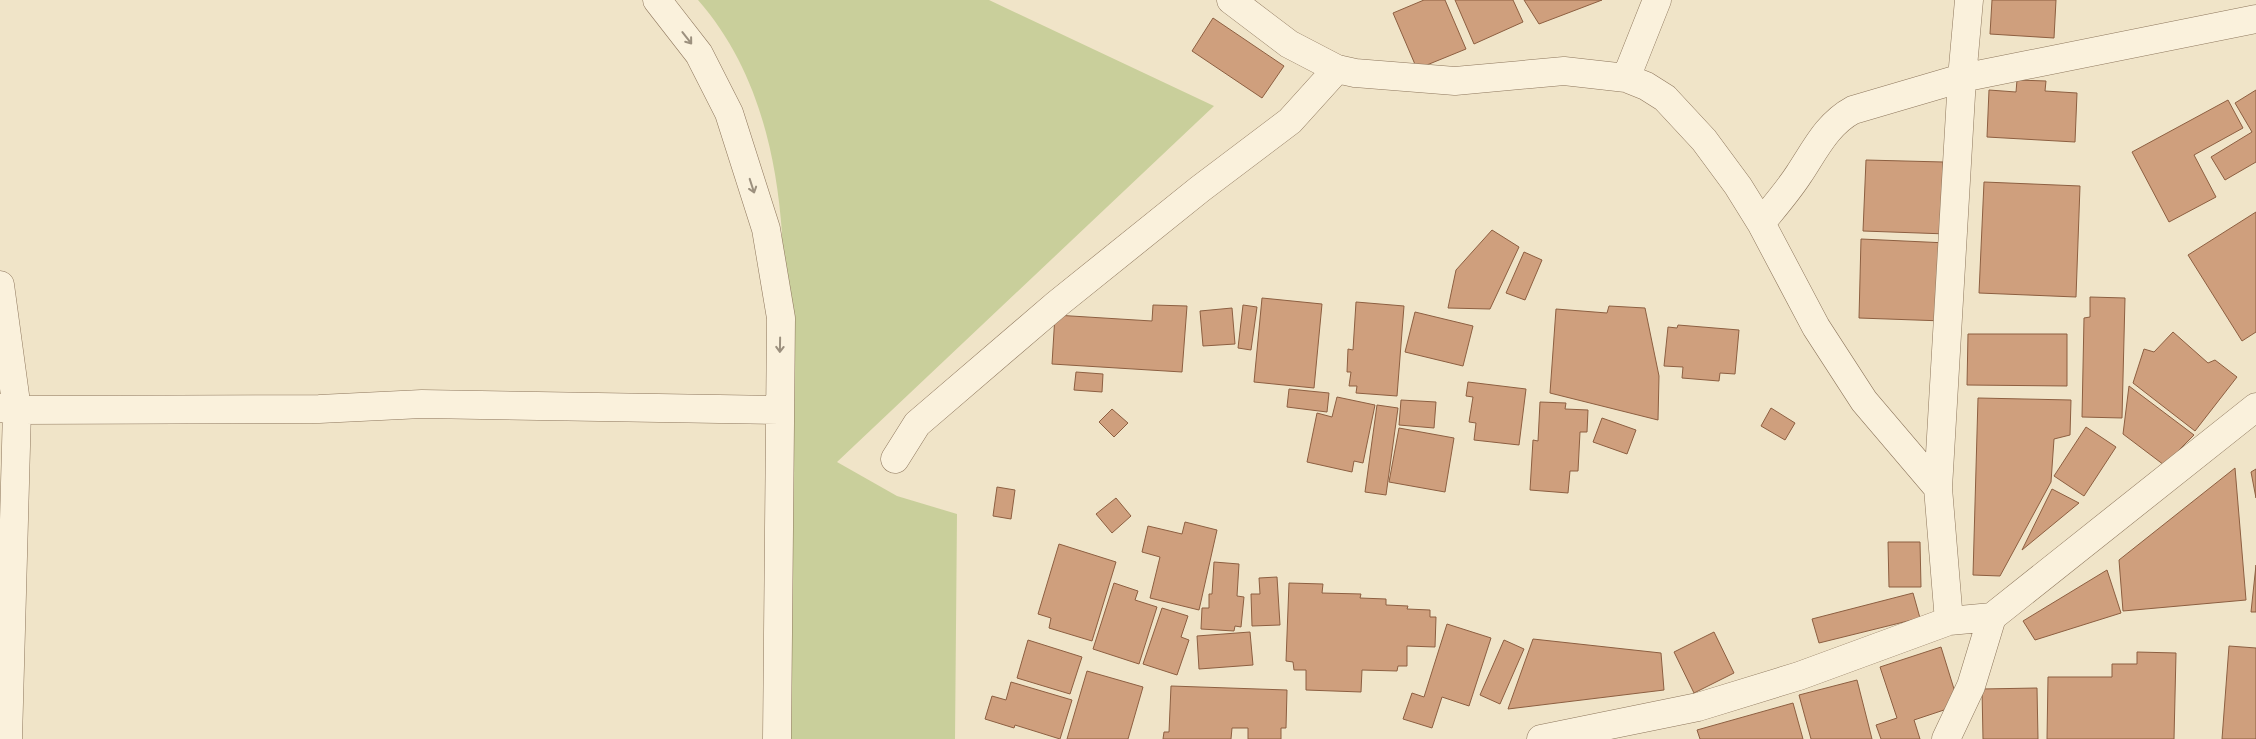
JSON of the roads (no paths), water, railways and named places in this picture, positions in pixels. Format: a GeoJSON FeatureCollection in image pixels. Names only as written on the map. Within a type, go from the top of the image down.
{"type":"FeatureCollection","features":[{"type":"Feature","properties":{"kind":"street"},"geometry":{"type":"LineString","coordinates":[[657,0],[699,54],[729,113],[766,229],[780,318],[777,739]]}},
{"type":"Feature","properties":{"kind":"street"},"geometry":{"type":"LineString","coordinates":[[1231,0],[1289,44],[1337,69],[1355,73],[1455,81],[1564,71],[1626,78],[1646,86],[1665,98],[1704,140],[1761,223],[1816,327],[1864,401],[1938,488]]}},
{"type":"Feature","properties":{"kind":"street"},"geometry":{"type":"LineString","coordinates":[[1626,78],[1656,0]]}},
{"type":"Feature","properties":{"kind":"street"},"geometry":{"type":"LineString","coordinates":[[1949,621],[1938,488],[1962,78],[1969,0]]}},
{"type":"Feature","properties":{"kind":"street"},"geometry":{"type":"LineString","coordinates":[[1761,223],[1789,189],[1827,130],[1841,116],[1869,104],[1962,78],[2256,19]]}},
{"type":"Feature","properties":{"kind":"street"},"geometry":{"type":"LineString","coordinates":[[895,459],[917,424],[1057,304],[1200,189],[1290,121],[1337,69]]}},
{"type":"Feature","properties":{"kind":"street"},"geometry":{"type":"LineString","coordinates":[[0,285],[9,409],[8,739]]}},
{"type":"Feature","properties":{"kind":"street"},"geometry":{"type":"LineString","coordinates":[[9,409],[319,409],[422,404],[779,410]]}},
{"type":"Feature","properties":{"kind":"street"},"geometry":{"type":"LineString","coordinates":[[1541,739],[1698,706],[1799,676],[1949,621],[1992,617],[2256,407]]}},
{"type":"Feature","properties":{"kind":"street"},"geometry":{"type":"LineString","coordinates":[[1946,739],[1970,686],[1992,617]]}}]}
